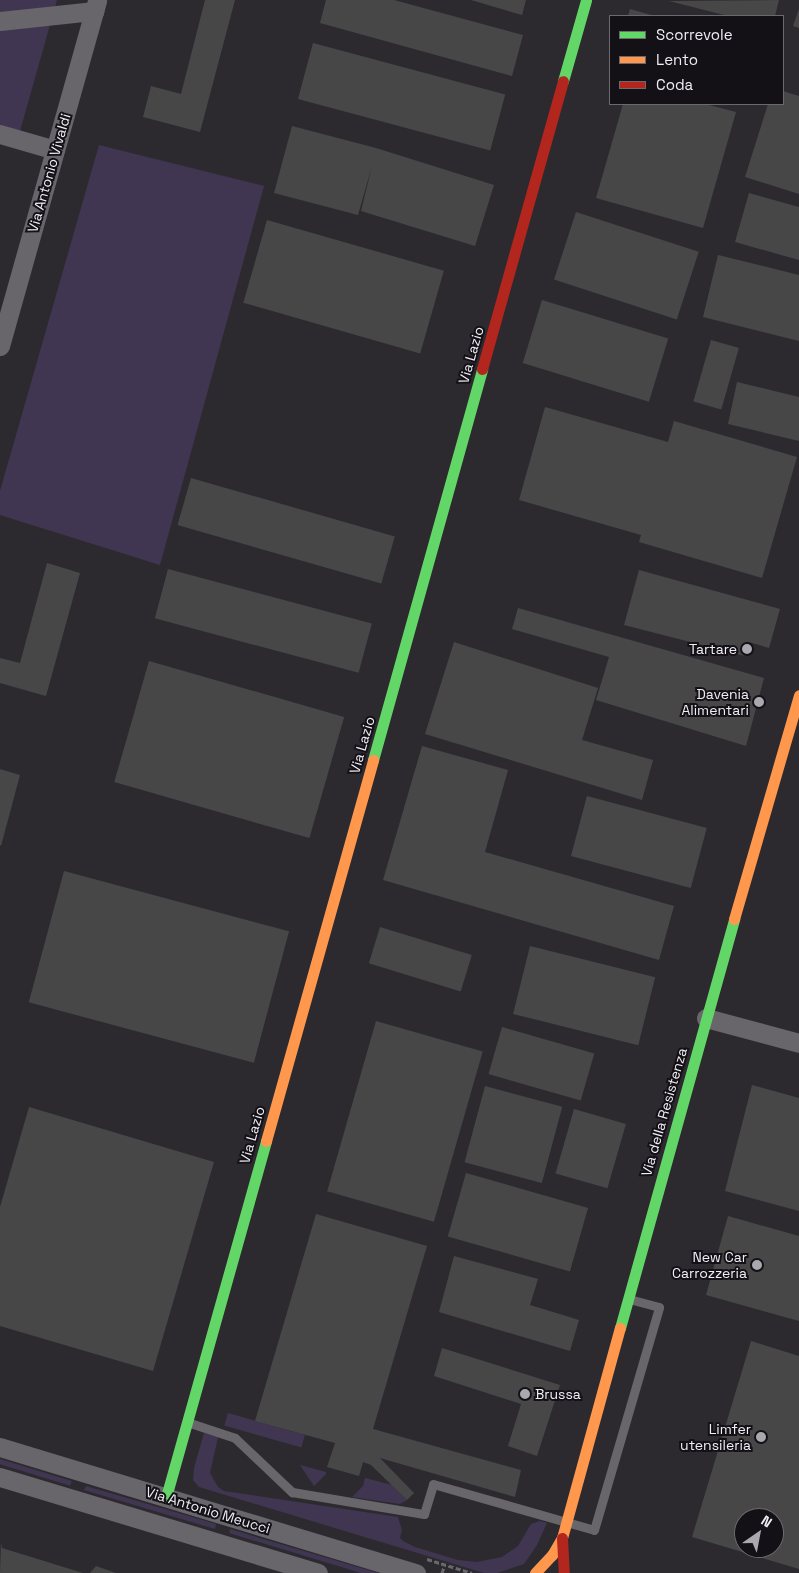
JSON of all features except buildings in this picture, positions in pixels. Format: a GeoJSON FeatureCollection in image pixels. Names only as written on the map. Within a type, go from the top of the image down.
{"type":"FeatureCollection","features":[{"type":"Feature","properties":{"kind":"street","name":"Via Lazio"},"geometry":{"type":"LineString","coordinates":[[166,1497],[586,0]]}},
{"type":"Feature","properties":{"kind":"street"},"geometry":{"type":"LineString","coordinates":[[0,22],[96,6]]}},
{"type":"Feature","properties":{"kind":"street","name":"Via Antonio Vivaldi"},"geometry":{"type":"LineString","coordinates":[[0,346],[96,6]]}},
{"type":"Feature","properties":{"kind":"street"},"geometry":{"type":"LineString","coordinates":[[0,134],[55,150]]}},
{"type":"Feature","properties":{"kind":"street","name":"Via della Resistenza"},"geometry":{"type":"LineString","coordinates":[[564,1573],[562,1538],[566,1521],[706,1018],[799,695]]}},
{"type":"Feature","properties":{"kind":"street"},"geometry":{"type":"LineString","coordinates":[[706,1018],[799,1044]]}},
{"type":"Feature","properties":{"kind":"street","name":"Via Antonio Meucci"},"geometry":{"type":"LineString","coordinates":[[0,1447],[416,1573]]}},
{"type":"Feature","properties":{"kind":"street","name":"Via Antonio Meucci"},"geometry":{"type":"LineString","coordinates":[[0,1477],[318,1573]]}},
{"type":"Feature","properties":{"kind":"street","name":"Via della Resistenza"},"geometry":{"type":"LineString","coordinates":[[535,1573],[552,1555],[562,1538]]}},
{"type":"Feature","properties":{"kind":"lane"},"geometry":{"type":"LineString","coordinates":[[188,1422],[235,1438],[292,1492],[424,1514],[433,1484],[594,1530],[659,1307],[628,1298]]}},
{"type":"Feature","properties":{"kind":"path"},"geometry":{"type":"LineString","coordinates":[[442,1573],[445,1564]]}},
{"type":"Feature","properties":{"kind":"shaded area"},"geometry":{"type":"Polygon","coordinates":[[[0,0],[57,0],[20,131],[0,126],[0,0]]]}},
{"type":"Feature","properties":{"kind":"shaded area"},"geometry":{"type":"Polygon","coordinates":[[[99,145],[264,186],[160,565],[0,515],[0,491],[99,145]]]}},
{"type":"Feature","properties":{"kind":"shaded area"},"geometry":{"type":"Polygon","coordinates":[[[228,1413],[305,1435],[301,1448],[224,1425],[228,1413]]]}},
{"type":"Feature","properties":{"kind":"shaded area"},"geometry":{"type":"Polygon","coordinates":[[[204,1433],[218,1437],[210,1473],[218,1487],[224,1491],[398,1517],[402,1530],[400,1538],[403,1541],[415,1547],[458,1560],[477,1562],[502,1557],[518,1546],[531,1524],[540,1521],[547,1523],[537,1545],[524,1564],[497,1573],[484,1573],[199,1487],[193,1480],[194,1468],[204,1433]]]}},
{"type":"Feature","properties":{"kind":"shaded area"},"geometry":{"type":"Polygon","coordinates":[[[0,1459],[72,1481],[70,1486],[0,1464],[0,1459]]]}},
{"type":"Feature","properties":{"kind":"shaded area"},"geometry":{"type":"Polygon","coordinates":[[[300,1465],[326,1472],[326,1474],[314,1486],[300,1465]]]}},
{"type":"Feature","properties":{"kind":"shaded area"},"geometry":{"type":"Polygon","coordinates":[[[365,1478],[392,1485],[407,1500],[400,1504],[352,1497],[363,1486],[365,1478]]]}},
{"type":"Feature","properties":{"kind":"shaded area"},"geometry":{"type":"Polygon","coordinates":[[[86,1486],[216,1524],[215,1529],[84,1490],[86,1486]]]}},
{"type":"Feature","properties":{"kind":"shaded area"},"geometry":{"type":"Polygon","coordinates":[[[230,1529],[378,1573],[361,1573],[229,1533],[230,1529]]]}},
{"type":"Feature","properties":{"kind":"traffic: fast"},"geometry":{"type":"LineString","coordinates":[[563,81],[586,0]]}},
{"type":"Feature","properties":{"kind":"traffic: fast"},"geometry":{"type":"LineString","coordinates":[[373,760],[482,369]]}},
{"type":"Feature","properties":{"kind":"traffic: fast"},"geometry":{"type":"LineString","coordinates":[[620,1328],[734,919]]}},
{"type":"Feature","properties":{"kind":"traffic: fast"},"geometry":{"type":"LineString","coordinates":[[166,1497],[266,1141]]}},
{"type":"Feature","properties":{"kind":"traffic: slow"},"geometry":{"type":"LineString","coordinates":[[734,919],[799,695]]}},
{"type":"Feature","properties":{"kind":"traffic: slow"},"geometry":{"type":"LineString","coordinates":[[266,1141],[373,760]]}},
{"type":"Feature","properties":{"kind":"traffic: slow"},"geometry":{"type":"LineString","coordinates":[[535,1573],[552,1555],[562,1538],[620,1328]]}},
{"type":"Feature","properties":{"kind":"traffic: jam"},"geometry":{"type":"LineString","coordinates":[[482,369],[563,81]]}},
{"type":"Feature","properties":{"kind":"traffic: jam"},"geometry":{"type":"LineString","coordinates":[[562,1538],[564,1573]]}},
{"type":"Feature","properties":{"kind":"place","name":"Tartare"},"geometry":{"type":"Point","coordinates":[747,649]}},
{"type":"Feature","properties":{"kind":"place","name":"Davenia Alimentari"},"geometry":{"type":"Point","coordinates":[759,702]}},
{"type":"Feature","properties":{"kind":"place","name":"New Car Carrozzeria"},"geometry":{"type":"Point","coordinates":[757,1265]}},
{"type":"Feature","properties":{"kind":"place","name":"Brussa"},"geometry":{"type":"Point","coordinates":[525,1394]}},
{"type":"Feature","properties":{"kind":"place","name":"Limfer utensileria"},"geometry":{"type":"Point","coordinates":[761,1437]}}]}
